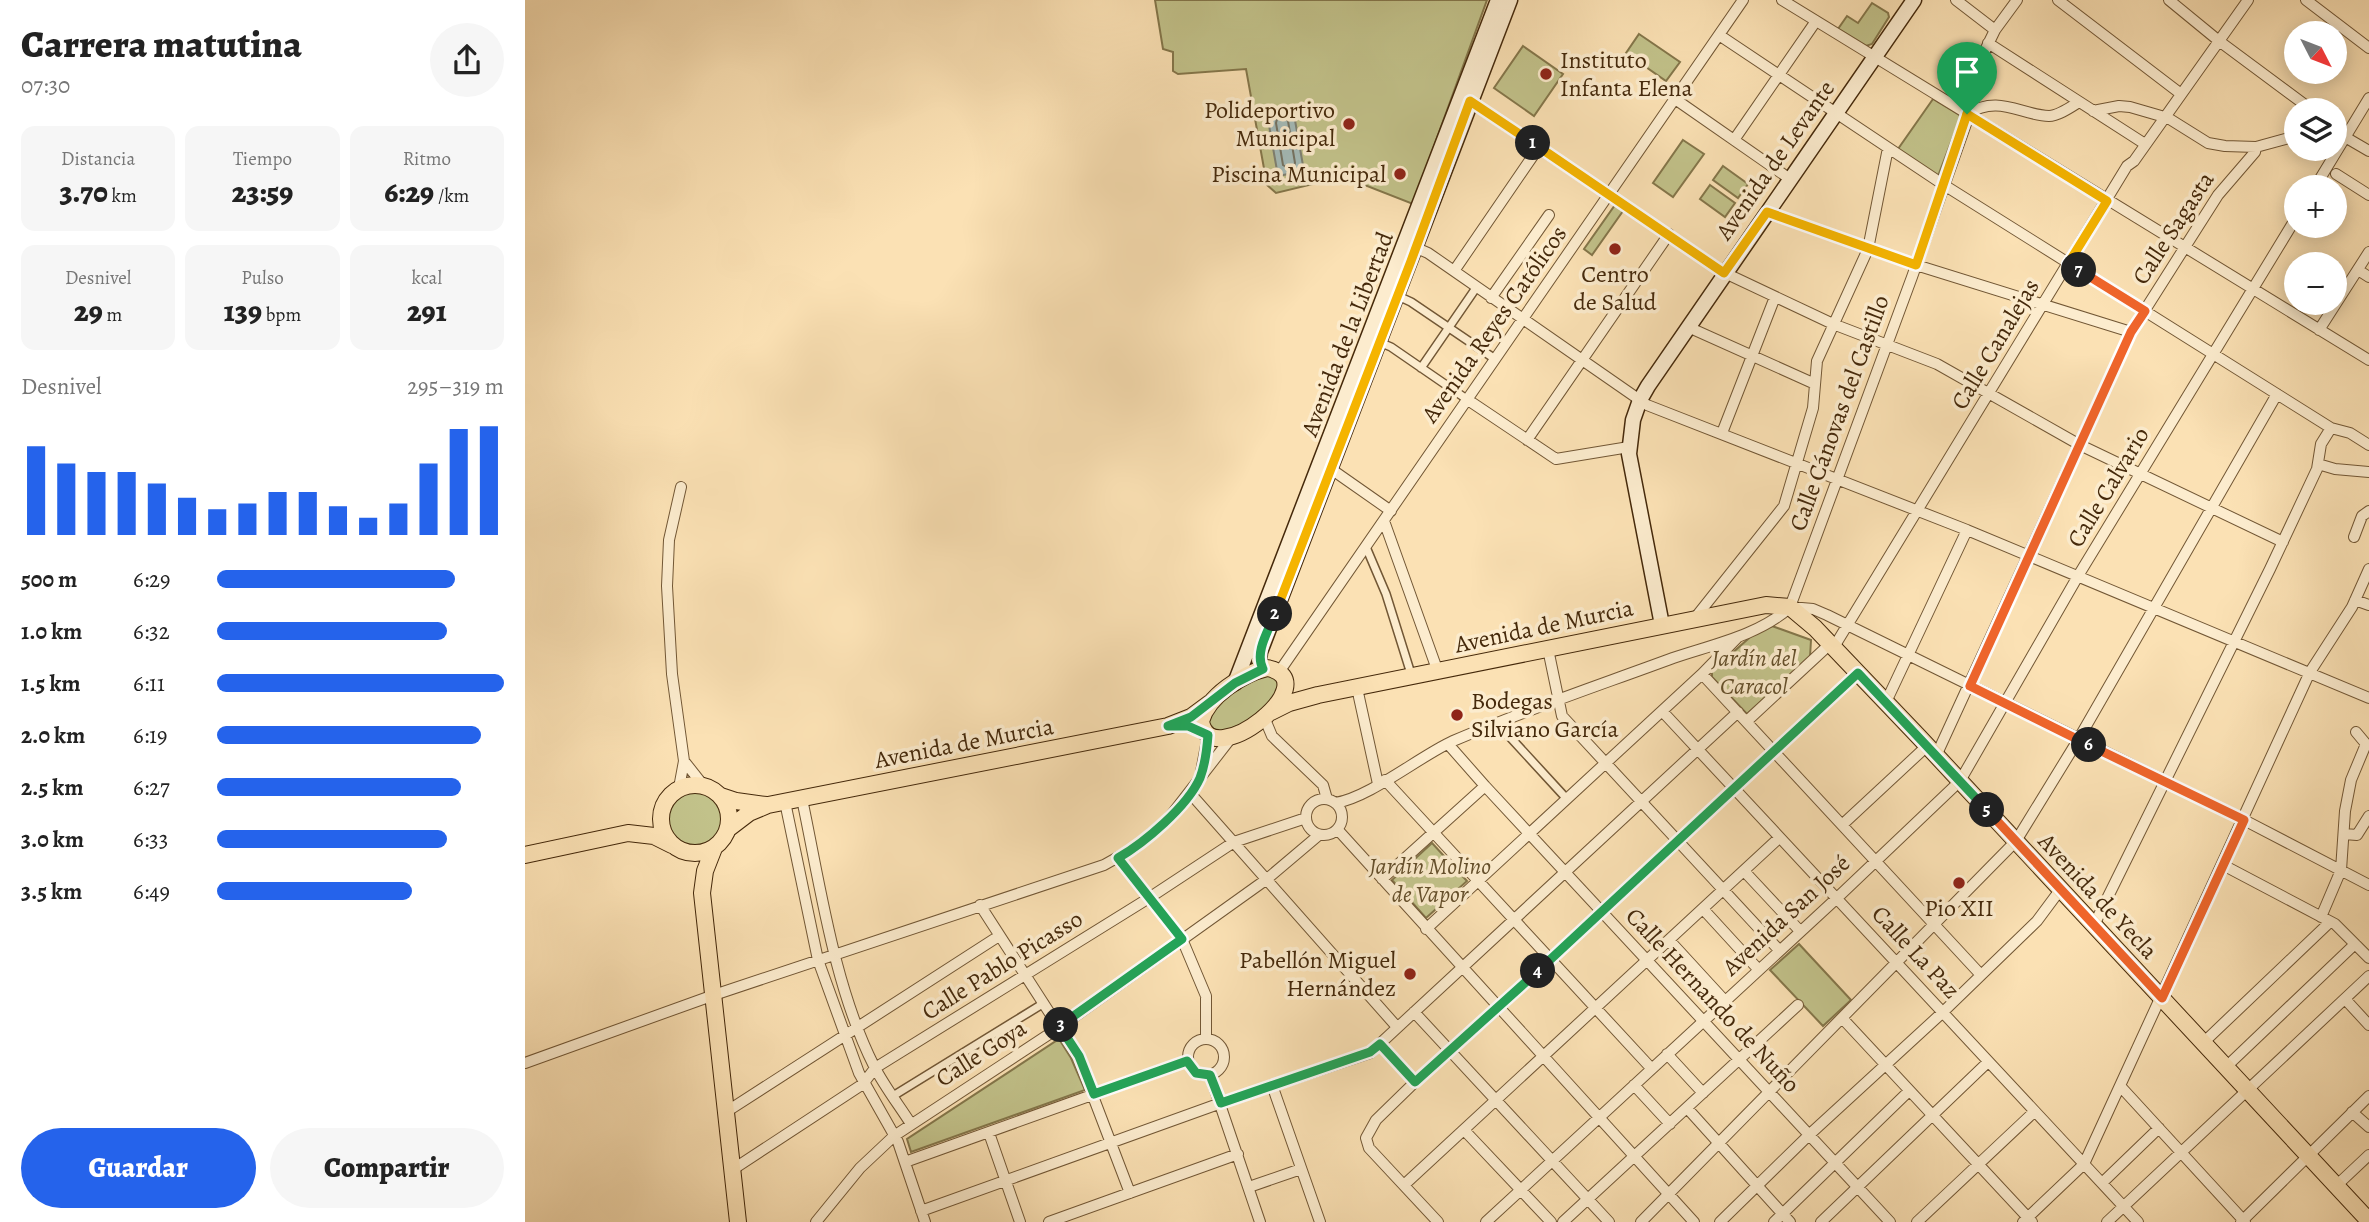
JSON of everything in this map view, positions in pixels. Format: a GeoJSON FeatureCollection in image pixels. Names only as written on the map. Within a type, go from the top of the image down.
{"type":"FeatureCollection","features":[{"type":"Feature","properties":{"kind":"main road"},"geometry":{"type":"LineString","coordinates":[[1313,696],[1276,675],[1259,660],[1260,652],[1398,296],[1411,246],[1466,99],[1498,0]]}},
{"type":"Feature","properties":{"kind":"main road"},"geometry":{"type":"LineString","coordinates":[[1466,99],[1510,0]]}},
{"type":"Feature","properties":{"kind":"main road","name":"Avenida de Levante"},"geometry":{"type":"LineString","coordinates":[[1662,625],[1629,447],[1640,400],[1724,273],[1914,0]]}},
{"type":"Feature","properties":{"kind":"main road","name":"Avenida de la Libertad"},"geometry":{"type":"LineString","coordinates":[[1235,683],[1411,246]]}},
{"type":"Feature","properties":{"kind":"main road","name":"Avenida de Murcia"},"geometry":{"type":"LineString","coordinates":[[1231,737],[1289,703],[1313,696],[1766,605],[1790,607]]}},
{"type":"Feature","properties":{"kind":"main road","name":"Avenida de Yecla"},"geometry":{"type":"LineString","coordinates":[[1790,607],[1802,615],[1858,673],[1888,709],[1932,751],[2369,1221]]}},
{"type":"Feature","properties":{"kind":"main road"},"geometry":{"type":"LineString","coordinates":[[1168,726],[1191,717],[1235,683],[1276,675]]}},
{"type":"Feature","properties":{"kind":"main road"},"geometry":{"type":"LineString","coordinates":[[1267,714],[1285,696],[1276,675]]}},
{"type":"Feature","properties":{"kind":"main road"},"geometry":{"type":"LineString","coordinates":[[1207,734],[1201,721],[1210,703]]}},
{"type":"Feature","properties":{"kind":"main road"},"geometry":{"type":"LineString","coordinates":[[1168,726],[1188,726],[1217,740],[1231,737]]}},
{"type":"Feature","properties":{"kind":"main road","name":"Avenida de Murcia"},"geometry":{"type":"LineString","coordinates":[[728,830],[749,813],[768,805],[1168,726]]}},
{"type":"Feature","properties":{"kind":"main road"},"geometry":{"type":"LineString","coordinates":[[628,833],[649,819],[679,788],[702,785],[721,796],[727,806],[728,830],[714,848],[705,871],[702,893],[738,1222]]}},
{"type":"Feature","properties":{"kind":"main road","name":"Avenida de Murcia"},"geometry":{"type":"LineString","coordinates":[[721,796],[768,805]]}},
{"type":"Feature","properties":{"kind":"main road"},"geometry":{"type":"LineString","coordinates":[[665,802],[661,813],[665,835],[692,867],[702,893]]}},
{"type":"Feature","properties":{"kind":"main road"},"geometry":{"type":"LineString","coordinates":[[525,855],[628,833],[654,836],[692,853],[714,848]]}},
{"type":"Feature","properties":{"kind":"street","name":"Avenida Reyes Católicos"},"geometry":{"type":"LineString","coordinates":[[1276,675],[1743,0]]}},
{"type":"Feature","properties":{"kind":"street"},"geometry":{"type":"LineString","coordinates":[[1782,0],[2369,360]]}},
{"type":"Feature","properties":{"kind":"street"},"geometry":{"type":"LineString","coordinates":[[1956,0],[1995,30]]}},
{"type":"Feature","properties":{"kind":"street","name":"Calle Cánovas del Castillo"},"geometry":{"type":"LineString","coordinates":[[1790,607],[1944,185],[1967,114],[1976,69],[1995,30],[2017,0]]}},
{"type":"Feature","properties":{"kind":"street"},"geometry":{"type":"LineString","coordinates":[[2057,0],[2181,94]]}},
{"type":"Feature","properties":{"kind":"street"},"geometry":{"type":"LineString","coordinates":[[2169,0],[2296,98]]}},
{"type":"Feature","properties":{"kind":"street","name":"Calle Canalejas"},"geometry":{"type":"LineString","coordinates":[[1747,721],[1832,646],[1848,625],[2127,166],[2134,161],[2248,0]]}},
{"type":"Feature","properties":{"kind":"street"},"geometry":{"type":"LineString","coordinates":[[2311,1],[2369,48]]}},
{"type":"Feature","properties":{"kind":"street"},"geometry":{"type":"LineString","coordinates":[[1734,140],[1816,21]]}},
{"type":"Feature","properties":{"kind":"street"},"geometry":{"type":"LineString","coordinates":[[1719,35],[1835,114],[2068,264],[2331,428],[2350,433],[2369,445]]}},
{"type":"Feature","properties":{"kind":"street"},"geometry":{"type":"LineString","coordinates":[[1988,43],[2145,144]]}},
{"type":"Feature","properties":{"kind":"street"},"geometry":{"type":"LineString","coordinates":[[2347,134],[2369,98]]}},
{"type":"Feature","properties":{"kind":"street"},"geometry":{"type":"LineString","coordinates":[[1466,99],[1724,273],[1833,324],[1937,364],[2080,445],[2283,542]]}},
{"type":"Feature","properties":{"kind":"street"},"geometry":{"type":"LineString","coordinates":[[1675,99],[1790,179]]}},
{"type":"Feature","properties":{"kind":"street"},"geometry":{"type":"LineString","coordinates":[[1967,114],[2003,104],[2051,116],[2079,102]]}},
{"type":"Feature","properties":{"kind":"street"},"geometry":{"type":"LineString","coordinates":[[2093,111],[2125,106],[2164,117],[2208,143],[2256,147],[2284,139]]}},
{"type":"Feature","properties":{"kind":"street"},"geometry":{"type":"LineString","coordinates":[[2347,138],[2369,150]]}},
{"type":"Feature","properties":{"kind":"street"},"geometry":{"type":"LineString","coordinates":[[1454,271],[1539,147]]}},
{"type":"Feature","properties":{"kind":"street","name":"Calle Sagasta"},"geometry":{"type":"LineString","coordinates":[[1932,751],[1970,686],[2131,332],[2218,195],[2256,147]]}},
{"type":"Feature","properties":{"kind":"street"},"geometry":{"type":"LineString","coordinates":[[1694,619],[1784,506],[1813,408],[1817,361],[1868,248],[1888,148]]}},
{"type":"Feature","properties":{"kind":"street"},"geometry":{"type":"LineString","coordinates":[[2336,174],[2369,195]]}},
{"type":"Feature","properties":{"kind":"street"},"geometry":{"type":"LineString","coordinates":[[1767,212],[1916,265],[2131,332]]}},
{"type":"Feature","properties":{"kind":"street"},"geometry":{"type":"LineString","coordinates":[[1491,298],[1549,215]]}},
{"type":"Feature","properties":{"kind":"street"},"geometry":{"type":"LineString","coordinates":[[1527,440],[1669,234]]}},
{"type":"Feature","properties":{"kind":"street","name":"Calle Calvario"},"geometry":{"type":"LineString","coordinates":[[1960,781],[2078,576],[2284,238]]}},
{"type":"Feature","properties":{"kind":"street"},"geometry":{"type":"LineString","coordinates":[[1411,246],[1428,253],[1640,400],[1968,530],[2369,698]]}},
{"type":"Feature","properties":{"kind":"street"},"geometry":{"type":"LineString","coordinates":[[2319,330],[2369,252]]}},
{"type":"Feature","properties":{"kind":"street"},"geometry":{"type":"LineString","coordinates":[[2358,270],[2369,277]]}},
{"type":"Feature","properties":{"kind":"street"},"geometry":{"type":"LineString","coordinates":[[1421,368],[1476,288]]}},
{"type":"Feature","properties":{"kind":"street"},"geometry":{"type":"LineString","coordinates":[[1398,296],[1495,359]]}},
{"type":"Feature","properties":{"kind":"street"},"geometry":{"type":"LineString","coordinates":[[1722,433],[1775,297]]}},
{"type":"Feature","properties":{"kind":"street"},"geometry":{"type":"LineString","coordinates":[[1688,327],[1815,384]]}},
{"type":"Feature","properties":{"kind":"street"},"geometry":{"type":"LineString","coordinates":[[1379,342],[1391,347],[1556,459],[1629,447]]}},
{"type":"Feature","properties":{"kind":"street"},"geometry":{"type":"LineString","coordinates":[[1640,1222],[2016,841],[2078,740],[2277,394]]}},
{"type":"Feature","properties":{"kind":"street"},"geometry":{"type":"LineString","coordinates":[[2094,925],[2283,542],[2331,428]]}},
{"type":"Feature","properties":{"kind":"street"},"geometry":{"type":"LineString","coordinates":[[2318,464],[2335,469],[2369,472]]}},
{"type":"Feature","properties":{"kind":"street"},"geometry":{"type":"LineString","coordinates":[[1331,469],[1391,511]]}},
{"type":"Feature","properties":{"kind":"street"},"geometry":{"type":"LineString","coordinates":[[679,788],[684,761],[672,674],[667,595],[669,540],[681,487]]}},
{"type":"Feature","properties":{"kind":"street"},"geometry":{"type":"LineString","coordinates":[[2354,537],[2362,516],[2369,511]]}},
{"type":"Feature","properties":{"kind":"street"},"geometry":{"type":"LineString","coordinates":[[1384,521],[1438,672]]}},
{"type":"Feature","properties":{"kind":"street"},"geometry":{"type":"LineString","coordinates":[[1888,709],[1909,656],[1968,530]]}},
{"type":"Feature","properties":{"kind":"street"},"geometry":{"type":"LineString","coordinates":[[1366,547],[1386,594],[1412,677]]}},
{"type":"Feature","properties":{"kind":"street"},"geometry":{"type":"LineString","coordinates":[[1842,1018],[2027,1220],[2084,1164],[2311,672],[2353,604],[2369,569]]}},
{"type":"Feature","properties":{"kind":"street"},"geometry":{"type":"LineString","coordinates":[[2353,604],[2369,606]]}},
{"type":"Feature","properties":{"kind":"street"},"geometry":{"type":"LineString","coordinates":[[1267,714],[1272,736],[1323,785],[1331,801],[1343,815],[1338,830],[1328,835],[1319,835],[1309,826],[1306,818],[1311,805],[1316,801],[1331,801],[1344,802],[1448,744],[1559,699],[1741,634],[1773,620],[1790,607],[1813,609],[2244,820],[2369,885]]}},
{"type":"Feature","properties":{"kind":"street"},"geometry":{"type":"LineString","coordinates":[[1426,929],[1702,674],[1741,634]]}},
{"type":"Feature","properties":{"kind":"street"},"geometry":{"type":"LineString","coordinates":[[1548,649],[1562,716],[1779,950]]}},
{"type":"Feature","properties":{"kind":"street"},"geometry":{"type":"LineString","coordinates":[[1438,1222],[1369,1148],[1366,1138],[1376,1120],[1858,673]]}},
{"type":"Feature","properties":{"kind":"street"},"geometry":{"type":"LineString","coordinates":[[1702,674],[1981,975]]}},
{"type":"Feature","properties":{"kind":"street"},"geometry":{"type":"LineString","coordinates":[[1357,688],[1381,782],[1433,833],[1651,1068]]}},
{"type":"Feature","properties":{"kind":"street","name":"Calle La Paz"},"geometry":{"type":"LineString","coordinates":[[1662,711],[2138,1222]]}},
{"type":"Feature","properties":{"kind":"street"},"geometry":{"type":"LineString","coordinates":[[921,1211],[1370,1052],[1738,712]]}},
{"type":"Feature","properties":{"kind":"street"},"geometry":{"type":"LineString","coordinates":[[1497,724],[1566,799]]}},
{"type":"Feature","properties":{"kind":"street"},"geometry":{"type":"LineString","coordinates":[[2203,1043],[2325,919],[2341,870],[2345,811],[2351,780],[2365,744],[2356,732]]}},
{"type":"Feature","properties":{"kind":"street"},"geometry":{"type":"LineString","coordinates":[[1199,779],[1206,755],[1207,734]]}},
{"type":"Feature","properties":{"kind":"street"},"geometry":{"type":"LineString","coordinates":[[525,1063],[713,995],[1118,858],[1153,833],[1190,793],[1231,737]]}},
{"type":"Feature","properties":{"kind":"street","name":"Calle Hernando de Nuño"},"geometry":{"type":"LineString","coordinates":[[1448,744],[1890,1222]]}},
{"type":"Feature","properties":{"kind":"street"},"geometry":{"type":"LineString","coordinates":[[1842,825],[1932,751]]}},
{"type":"Feature","properties":{"kind":"street"},"geometry":{"type":"LineString","coordinates":[[684,761],[702,785]]}},
{"type":"Feature","properties":{"kind":"street","name":"Avenida San José"},"geometry":{"type":"LineString","coordinates":[[1486,1222],[1960,781]]}},
{"type":"Feature","properties":{"kind":"street"},"geometry":{"type":"LineString","coordinates":[[1382,879],[1485,786]]}},
{"type":"Feature","properties":{"kind":"street"},"geometry":{"type":"LineString","coordinates":[[1190,793],[1397,1027]]}},
{"type":"Feature","properties":{"kind":"street"},"geometry":{"type":"LineString","coordinates":[[802,799],[835,955],[858,1026],[875,1068],[911,1124]]}},
{"type":"Feature","properties":{"kind":"street"},"geometry":{"type":"LineString","coordinates":[[785,802],[818,960],[863,1084],[894,1136],[925,1222]]}},
{"type":"Feature","properties":{"kind":"street"},"geometry":{"type":"LineString","coordinates":[[2344,834],[2357,835],[2369,816]]}},
{"type":"Feature","properties":{"kind":"street","name":"Calle Pablo Picasso"},"geometry":{"type":"LineString","coordinates":[[732,1170],[863,1084],[875,1068],[1149,898],[1234,842],[1306,818]]}},
{"type":"Feature","properties":{"kind":"street"},"geometry":{"type":"LineString","coordinates":[[1338,830],[1694,1222]]}},
{"type":"Feature","properties":{"kind":"street","name":"Calle Goya"},"geometry":{"type":"LineString","coordinates":[[816,1222],[860,1168],[894,1136],[1060,1027],[1267,880],[1319,835]]}},
{"type":"Feature","properties":{"kind":"street"},"geometry":{"type":"LineString","coordinates":[[1403,1185],[1779,838]]}},
{"type":"Feature","properties":{"kind":"street"},"geometry":{"type":"LineString","coordinates":[[1118,858],[1182,939],[1206,996],[1206,1038]]}},
{"type":"Feature","properties":{"kind":"street"},"geometry":{"type":"LineString","coordinates":[[2223,864],[2325,919],[2369,958]]}},
{"type":"Feature","properties":{"kind":"street"},"geometry":{"type":"LineString","coordinates":[[1744,871],[1800,931]]}},
{"type":"Feature","properties":{"kind":"street"},"geometry":{"type":"LineString","coordinates":[[1720,1222],[2037,921],[2060,890]]}},
{"type":"Feature","properties":{"kind":"street"},"geometry":{"type":"LineString","coordinates":[[980,905],[1079,1056],[1130,1193]]}},
{"type":"Feature","properties":{"kind":"street"},"geometry":{"type":"LineString","coordinates":[[1703,909],[1758,969]]}},
{"type":"Feature","properties":{"kind":"street"},"geometry":{"type":"LineString","coordinates":[[726,1112],[999,936]]}},
{"type":"Feature","properties":{"kind":"street"},"geometry":{"type":"LineString","coordinates":[[1669,940],[1725,1001]]}},
{"type":"Feature","properties":{"kind":"street"},"geometry":{"type":"LineString","coordinates":[[2226,1067],[2355,944]]}},
{"type":"Feature","properties":{"kind":"street"},"geometry":{"type":"LineString","coordinates":[[2107,1222],[2369,976]]}},
{"type":"Feature","properties":{"kind":"street"},"geometry":{"type":"LineString","coordinates":[[2345,999],[2369,1026]]}},
{"type":"Feature","properties":{"kind":"street"},"geometry":{"type":"LineString","coordinates":[[893,1096],[1044,1003]]}},
{"type":"Feature","properties":{"kind":"street"},"geometry":{"type":"LineString","coordinates":[[1563,1222],[1798,1005]]}},
{"type":"Feature","properties":{"kind":"street"},"geometry":{"type":"LineString","coordinates":[[1415,1012],[1609,1222]]}},
{"type":"Feature","properties":{"kind":"street"},"geometry":{"type":"LineString","coordinates":[[1206,1038],[1218,1042],[1224,1054],[1221,1067],[1210,1075],[1196,1073],[1187,1061],[1189,1048],[1193,1043],[1206,1038]]}},
{"type":"Feature","properties":{"kind":"street"},"geometry":{"type":"LineString","coordinates":[[1380,1044],[1415,1082]]}},
{"type":"Feature","properties":{"kind":"street"},"geometry":{"type":"LineString","coordinates":[[1667,1054],[1703,1093]]}},
{"type":"Feature","properties":{"kind":"street"},"geometry":{"type":"LineString","coordinates":[[905,1162],[1187,1061]]}},
{"type":"Feature","properties":{"kind":"street"},"geometry":{"type":"LineString","coordinates":[[1821,1222],[1988,1062]]}},
{"type":"Feature","properties":{"kind":"street"},"geometry":{"type":"LineString","coordinates":[[1210,1075],[1260,1222]]}},
{"type":"Feature","properties":{"kind":"street"},"geometry":{"type":"LineString","coordinates":[[1634,1085],[1670,1124]]}},
{"type":"Feature","properties":{"kind":"street"},"geometry":{"type":"LineString","coordinates":[[1272,1086],[1319,1222]]}},
{"type":"Feature","properties":{"kind":"street"},"geometry":{"type":"LineString","coordinates":[[2121,1087],[2243,1221],[2369,1096]]}},
{"type":"Feature","properties":{"kind":"street"},"geometry":{"type":"LineString","coordinates":[[1774,1222],[1786,1218],[1834,1162],[1909,1091]]}},
{"type":"Feature","properties":{"kind":"street"},"geometry":{"type":"LineString","coordinates":[[1687,1108],[1786,1218]]}},
{"type":"Feature","properties":{"kind":"street"},"geometry":{"type":"LineString","coordinates":[[1917,1222],[2035,1112]]}},
{"type":"Feature","properties":{"kind":"street"},"geometry":{"type":"LineString","coordinates":[[2353,1112],[2369,1127]]}},
{"type":"Feature","properties":{"kind":"street"},"geometry":{"type":"LineString","coordinates":[[2102,1184],[2159,1128]]}},
{"type":"Feature","properties":{"kind":"street"},"geometry":{"type":"LineString","coordinates":[[1464,1130],[1551,1222]]}},
{"type":"Feature","properties":{"kind":"street"},"geometry":{"type":"LineString","coordinates":[[989,1133],[1020,1222]]}},
{"type":"Feature","properties":{"kind":"street"},"geometry":{"type":"LineString","coordinates":[[1049,1222],[1238,1154]]}},
{"type":"Feature","properties":{"kind":"street"},"geometry":{"type":"LineString","coordinates":[[2336,1186],[2369,1156]]}},
{"type":"Feature","properties":{"kind":"street"},"geometry":{"type":"LineString","coordinates":[[1249,1187],[1301,1169]]}},
{"type":"Feature","properties":{"kind":"green space","name":"Polideportivo Municipal"},"geometry":{"type":"Polygon","coordinates":[[[1155,0],[1487,0],[1413,204],[1334,173],[1330,180],[1276,193],[1267,185],[1246,69],[1178,74],[1173,71],[1173,52],[1163,49],[1155,0]]]}},
{"type":"Feature","properties":{"kind":"green space"},"geometry":{"type":"Polygon","coordinates":[[[1872,3],[1888,13],[1889,17],[1872,44],[1866,46],[1838,29],[1847,16],[1858,23],[1872,3]]]}},
{"type":"Feature","properties":{"kind":"green space"},"geometry":{"type":"Polygon","coordinates":[[[1639,34],[1680,62],[1666,81],[1626,53],[1639,34]]]}},
{"type":"Feature","properties":{"kind":"green space"},"geometry":{"type":"Polygon","coordinates":[[[1523,46],[1563,74],[1534,116],[1494,88],[1523,46]]]}},
{"type":"Feature","properties":{"kind":"green space"},"geometry":{"type":"Polygon","coordinates":[[[1933,99],[1961,116],[1938,176],[1898,149],[1933,99]]]}},
{"type":"Feature","properties":{"kind":"green space"},"geometry":{"type":"Polygon","coordinates":[[[1683,140],[1704,154],[1673,197],[1653,183],[1683,140]]]}},
{"type":"Feature","properties":{"kind":"green space"},"geometry":{"type":"Polygon","coordinates":[[[1723,166],[1748,184],[1738,198],[1713,180],[1723,166]]]}},
{"type":"Feature","properties":{"kind":"green space"},"geometry":{"type":"Polygon","coordinates":[[[1710,185],[1735,203],[1725,217],[1700,199],[1710,185]]]}},
{"type":"Feature","properties":{"kind":"green space"},"geometry":{"type":"Polygon","coordinates":[[[1615,205],[1623,211],[1592,255],[1584,249],[1615,205]]]}},
{"type":"Feature","properties":{"kind":"green space","name":"Jardín del Caracol"},"geometry":{"type":"Polygon","coordinates":[[[1772,626],[1811,640],[1810,657],[1747,714],[1712,677],[1712,671],[1757,631],[1772,626]]]}},
{"type":"Feature","properties":{"kind":"green space"},"geometry":{"type":"Polygon","coordinates":[[[1263,675],[1277,677],[1279,696],[1245,723],[1218,734],[1207,721],[1207,717],[1230,693],[1263,675]]]}},
{"type":"Feature","properties":{"kind":"green space"},"geometry":{"type":"Polygon","coordinates":[[[689,791],[701,791],[715,799],[723,813],[721,830],[715,839],[701,847],[689,847],[672,835],[667,825],[667,813],[679,796],[689,791]]]}},
{"type":"Feature","properties":{"kind":"green space","name":"Jardín Molino de Vapor"},"geometry":{"type":"Polygon","coordinates":[[[1432,843],[1467,881],[1426,918],[1392,880],[1432,843]]]}},
{"type":"Feature","properties":{"kind":"green space"},"geometry":{"type":"Polygon","coordinates":[[[1799,944],[1851,1000],[1823,1026],[1770,970],[1799,944]]]}},
{"type":"Feature","properties":{"kind":"green space"},"geometry":{"type":"Polygon","coordinates":[[[1059,1039],[1085,1090],[911,1152],[907,1139],[1059,1039]]]}},
{"type":"Feature","properties":{"kind":"water"},"geometry":{"type":"Polygon","coordinates":[[[1293,109],[1304,171],[1278,176],[1267,114],[1293,109]]]}},
{"type":"Feature","properties":{"kind":"place","name":"Instituto Infanta Elena"},"geometry":{"type":"Point","coordinates":[1546,74]}},
{"type":"Feature","properties":{"kind":"place","name":"Polideportivo Municipal"},"geometry":{"type":"Point","coordinates":[1349,124]}},
{"type":"Feature","properties":{"kind":"place","name":"Piscina Municipal"},"geometry":{"type":"Point","coordinates":[1400,174]}},
{"type":"Feature","properties":{"kind":"place","name":"Centro de Salud"},"geometry":{"type":"Point","coordinates":[1615,249]}},
{"type":"Feature","properties":{"kind":"place","name":"Bodegas Silviano García"},"geometry":{"type":"Point","coordinates":[1457,715]}},
{"type":"Feature","properties":{"kind":"place","name":"Pio XII"},"geometry":{"type":"Point","coordinates":[1959,883]}},
{"type":"Feature","properties":{"kind":"place","name":"Pabellón Miguel Hernández"},"geometry":{"type":"Point","coordinates":[1410,974]}},
{"type":"Feature","properties":{"kind":"route"},"geometry":{"type":"LineString","coordinates":[[1470,101],[1724,273],[1767,212],[1916,265],[1967,114],[2107,201],[2068,264],[2145,311],[2131,332],[1970,686],[2244,820],[2162,998],[1858,673],[1415,1082],[1380,1044],[1370,1052],[1221,1103],[1210,1075],[1196,1073],[1187,1061],[1094,1094],[1079,1056],[1060,1027],[1182,939],[1118,858],[1136,847],[1169,818],[1199,779],[1208,735],[1188,726],[1168,726],[1191,717],[1235,683],[1263,669],[1259,660],[1260,652],[1470,101]]}}]}
